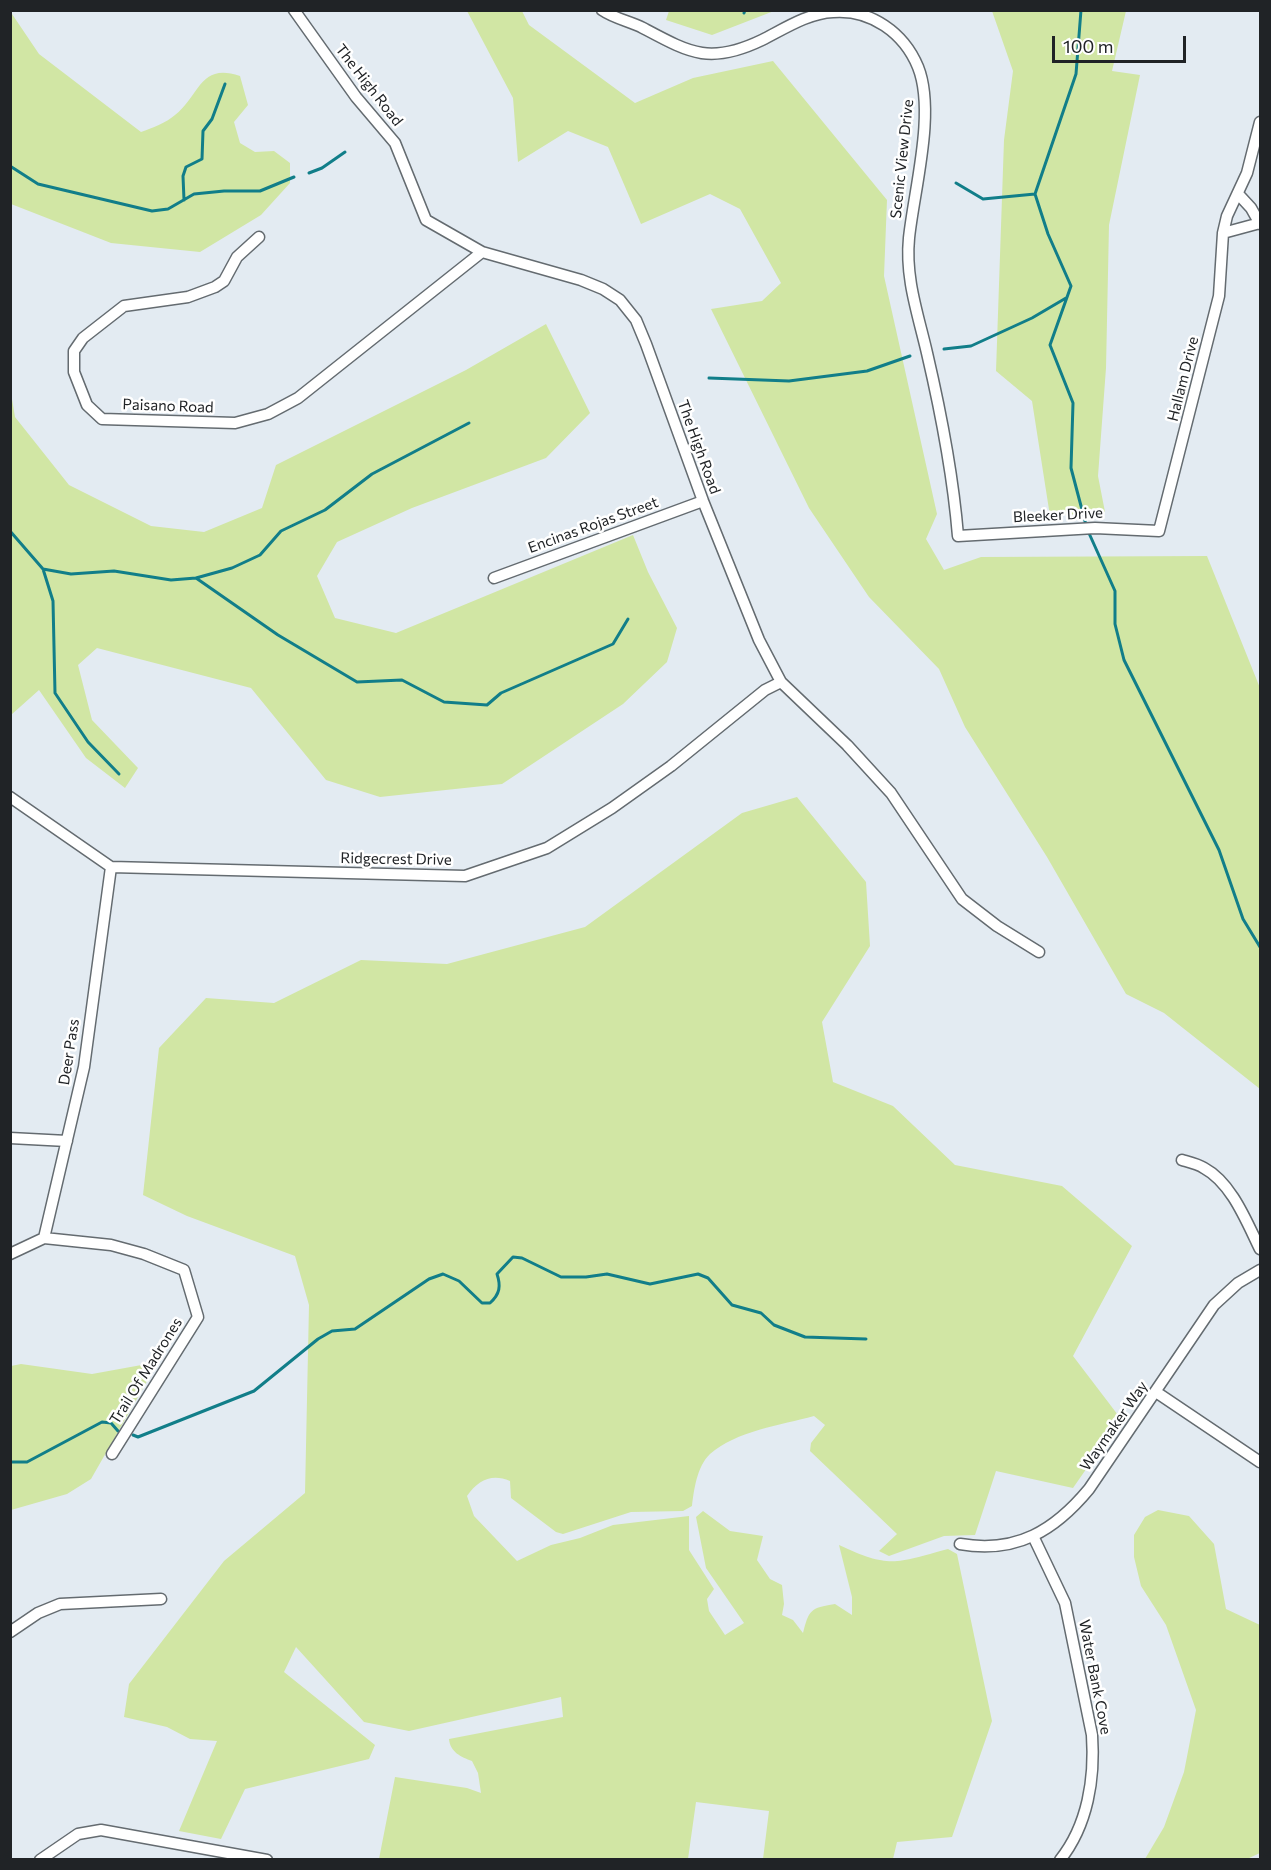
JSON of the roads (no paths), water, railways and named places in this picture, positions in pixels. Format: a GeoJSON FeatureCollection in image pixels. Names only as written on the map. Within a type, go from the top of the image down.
{"type":"FeatureCollection","features":[{"type":"Feature","properties":{"kind":"street","name":"The High Road"},"geometry":{"type":"LineString","coordinates":[[294,10],[356,97],[395,143],[426,220],[482,252],[581,280],[620,300],[636,320],[702,501],[759,640],[781,682],[847,745],[891,793],[962,898],[997,926],[1039,952]]}},
{"type":"Feature","properties":{"kind":"street","name":"Scenic View Drive"},"geometry":{"type":"LineString","coordinates":[[602,10],[642,27],[678,47],[706,54],[737,51],[801,21],[833,12],[867,16],[881,23],[903,41],[917,65],[924,99],[919,168],[909,236],[909,277],[943,437],[958,536]]}},
{"type":"Feature","properties":{"kind":"street","name":"Hallam Drive"},"geometry":{"type":"LineString","coordinates":[[1159,531],[1219,296],[1223,232],[1227,216],[1239,195],[1260,122]]}},
{"type":"Feature","properties":{"kind":"street"},"geometry":{"type":"LineString","coordinates":[[1223,232],[1260,224],[1239,195]]}},
{"type":"Feature","properties":{"kind":"street","name":"Paisano Road"},"geometry":{"type":"LineString","coordinates":[[259,237],[237,257],[224,281],[215,287],[188,297],[124,306],[83,338],[74,351],[74,372],[87,405],[102,419],[235,423],[268,414],[298,398],[482,252]]}},
{"type":"Feature","properties":{"kind":"street","name":"Encinas Rojas Street"},"geometry":{"type":"LineString","coordinates":[[494,578],[702,501]]}},
{"type":"Feature","properties":{"kind":"street","name":"Bleeker Drive"},"geometry":{"type":"LineString","coordinates":[[958,536],[1095,528],[1159,531]]}},
{"type":"Feature","properties":{"kind":"street","name":"Ridgecrest Drive"},"geometry":{"type":"LineString","coordinates":[[111,867],[465,876],[547,848],[612,808],[670,766],[765,690],[781,682]]}},
{"type":"Feature","properties":{"kind":"street"},"geometry":{"type":"LineString","coordinates":[[10,797],[111,867]]}},
{"type":"Feature","properties":{"kind":"street","name":"Deer Pass"},"geometry":{"type":"LineString","coordinates":[[44,1238],[84,1067],[111,867]]}},
{"type":"Feature","properties":{"kind":"street"},"geometry":{"type":"LineString","coordinates":[[10,1137],[67,1141]]}},
{"type":"Feature","properties":{"kind":"street"},"geometry":{"type":"LineString","coordinates":[[1182,1160],[1205,1168],[1224,1186],[1238,1205],[1260,1249]]}},
{"type":"Feature","properties":{"kind":"street"},"geometry":{"type":"LineString","coordinates":[[10,1254],[44,1238]]}},
{"type":"Feature","properties":{"kind":"street","name":"Trail Of Madrones"},"geometry":{"type":"LineString","coordinates":[[44,1238],[111,1245],[144,1254],[184,1270],[194,1299],[198,1317],[112,1454]]}},
{"type":"Feature","properties":{"kind":"street","name":"Waymaker Way"},"geometry":{"type":"LineString","coordinates":[[960,1544],[978,1547],[998,1546],[1033,1536],[1067,1515],[1156,1392],[1214,1305],[1238,1283],[1260,1270]]}},
{"type":"Feature","properties":{"kind":"street"},"geometry":{"type":"LineString","coordinates":[[1156,1392],[1260,1462]]}},
{"type":"Feature","properties":{"kind":"street","name":"Water Bank Cove"},"geometry":{"type":"LineString","coordinates":[[1033,1536],[1065,1603],[1092,1735],[1094,1756],[1086,1807],[1076,1835],[1060,1860]]}},
{"type":"Feature","properties":{"kind":"street"},"geometry":{"type":"LineString","coordinates":[[10,1632],[38,1613],[60,1604],[161,1599]]}},
{"type":"Feature","properties":{"kind":"street"},"geometry":{"type":"LineString","coordinates":[[40,1860],[78,1834],[101,1830],[267,1860]]}},
{"type":"Feature","properties":{"kind":"waterway"},"geometry":{"type":"LineString","coordinates":[[1081,10],[1076,74],[1035,194],[1048,234],[1071,286],[1050,345],[1073,403],[1071,468],[1086,525]]}},
{"type":"Feature","properties":{"kind":"waterway"},"geometry":{"type":"LineString","coordinates":[[184,200],[183,176],[186,167],[202,159],[203,131],[212,119],[225,84]]}},
{"type":"Feature","properties":{"kind":"waterway"},"geometry":{"type":"LineString","coordinates":[[309,173],[322,168],[345,152]]}},
{"type":"Feature","properties":{"kind":"waterway"},"geometry":{"type":"LineString","coordinates":[[10,166],[38,184],[152,211],[168,209],[194,194],[260,191],[294,177]]}},
{"type":"Feature","properties":{"kind":"waterway"},"geometry":{"type":"LineString","coordinates":[[956,183],[983,199],[1035,194]]}},
{"type":"Feature","properties":{"kind":"waterway"},"geometry":{"type":"LineString","coordinates":[[944,349],[971,346],[1032,318],[1066,298]]}},
{"type":"Feature","properties":{"kind":"waterway"},"geometry":{"type":"LineString","coordinates":[[709,378],[789,381],[867,371],[910,356]]}},
{"type":"Feature","properties":{"kind":"waterway"},"geometry":{"type":"LineString","coordinates":[[196,578],[232,568],[260,555],[281,531],[325,510],[372,474],[469,423]]}},
{"type":"Feature","properties":{"kind":"waterway"},"geometry":{"type":"LineString","coordinates":[[10,531],[43,569],[53,601],[55,693],[88,742],[119,774]]}},
{"type":"Feature","properties":{"kind":"waterway"},"geometry":{"type":"LineString","coordinates":[[1088,531],[1115,591],[1115,624],[1124,660],[1219,850],[1243,919],[1260,947]]}},
{"type":"Feature","properties":{"kind":"waterway"},"geometry":{"type":"LineString","coordinates":[[43,569],[71,574],[114,571],[171,580],[196,578],[278,635],[357,682],[402,680],[444,702],[487,705],[501,693],[613,644],[628,619]]}},
{"type":"Feature","properties":{"kind":"waterway"},"geometry":{"type":"LineString","coordinates":[[133,1435],[138,1437],[254,1391],[318,1339],[332,1331],[355,1329],[429,1279],[443,1274],[459,1281],[482,1303],[490,1303],[499,1290],[497,1274],[513,1257],[522,1258],[561,1277],[607,1274],[650,1284],[698,1274],[708,1278],[732,1305],[761,1313],[774,1325],[805,1337],[866,1339]]}},
{"type":"Feature","properties":{"kind":"waterway"},"geometry":{"type":"LineString","coordinates":[[10,1462],[27,1462],[102,1422],[111,1423],[118,1431]]}}]}
